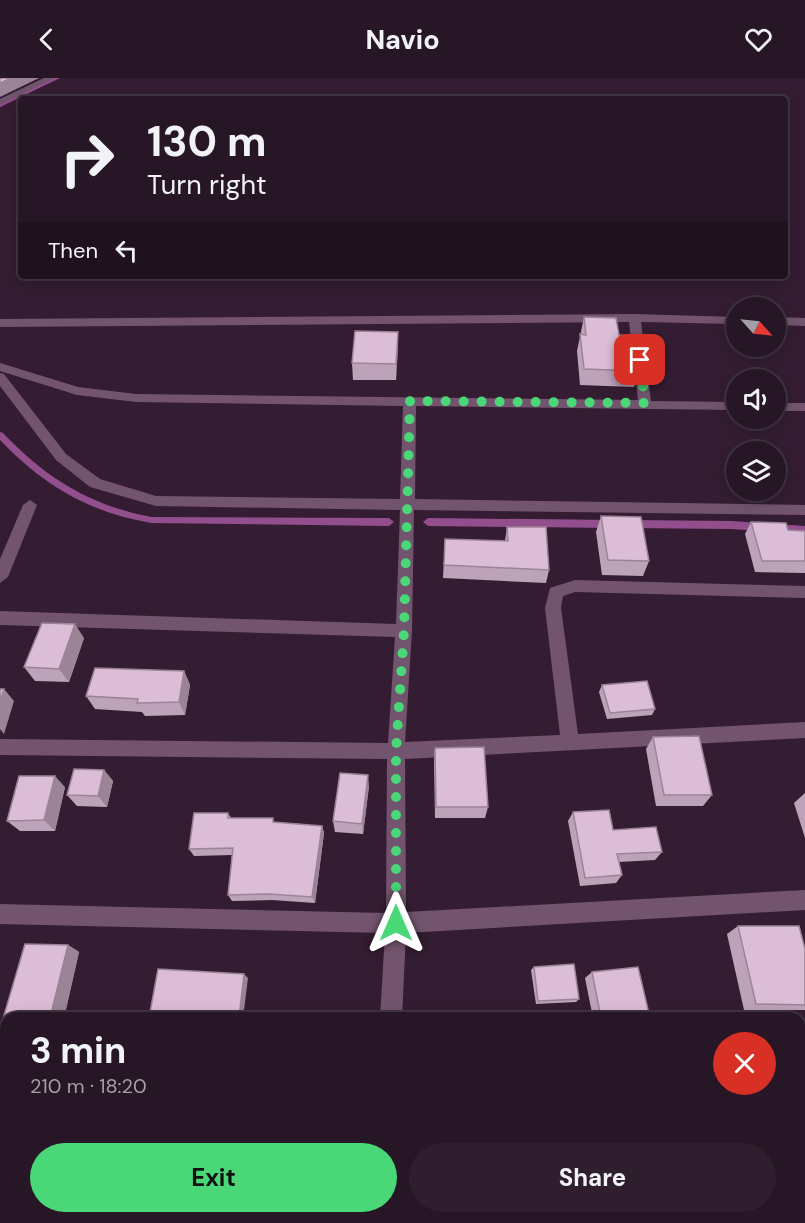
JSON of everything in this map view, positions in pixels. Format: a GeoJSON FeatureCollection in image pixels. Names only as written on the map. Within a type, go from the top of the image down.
{"type":"FeatureCollection","features":[{"type":"Feature","properties":{"kind":"street"},"geometry":{"type":"LineString","coordinates":[[0,102],[51,78]]}},
{"type":"Feature","properties":{"kind":"street"},"geometry":{"type":"LineString","coordinates":[[0,323],[635,318],[726,320]]}},
{"type":"Feature","properties":{"kind":"street"},"geometry":{"type":"LineString","coordinates":[[635,318],[645,403]]}},
{"type":"Feature","properties":{"kind":"street"},"geometry":{"type":"LineString","coordinates":[[786,321],[805,322]]}},
{"type":"Feature","properties":{"kind":"street"},"geometry":{"type":"LineString","coordinates":[[0,367],[77,391],[136,398],[726,406]]}},
{"type":"Feature","properties":{"kind":"street"},"geometry":{"type":"LineString","coordinates":[[0,377],[61,457],[95,483],[132,496],[156,501],[407,502],[805,510]]}},
{"type":"Feature","properties":{"kind":"street"},"geometry":{"type":"LineString","coordinates":[[391,1012],[396,923],[396,751],[404,631],[410,401]]}},
{"type":"Feature","properties":{"kind":"street"},"geometry":{"type":"LineString","coordinates":[[786,407],[805,407]]}},
{"type":"Feature","properties":{"kind":"street"},"geometry":{"type":"LineString","coordinates":[[0,577],[30,505]]}},
{"type":"Feature","properties":{"kind":"street"},"geometry":{"type":"LineString","coordinates":[[570,742],[553,608],[556,592],[575,586],[805,592]]}},
{"type":"Feature","properties":{"kind":"street"},"geometry":{"type":"LineString","coordinates":[[0,618],[404,631]]}},
{"type":"Feature","properties":{"kind":"street"},"geometry":{"type":"LineString","coordinates":[[0,747],[396,751],[805,730]]}},
{"type":"Feature","properties":{"kind":"street"},"geometry":{"type":"LineString","coordinates":[[0,914],[396,923],[805,900]]}},
{"type":"Feature","properties":{"kind":"building"},"geometry":{"type":"Polygon","coordinates":[[[0,78],[11,78],[0,83],[0,78]]]}},
{"type":"Feature","properties":{"kind":"building"},"geometry":{"type":"Polygon","coordinates":[[[584,317],[616,318],[619,335],[635,336],[639,371],[584,369],[580,334],[586,335],[584,317]]]}},
{"type":"Feature","properties":{"kind":"building"},"geometry":{"type":"Polygon","coordinates":[[[355,331],[398,332],[396,364],[352,363],[355,331]]]}},
{"type":"Feature","properties":{"kind":"building"},"geometry":{"type":"Polygon","coordinates":[[[601,516],[641,517],[649,561],[608,560],[601,516]]]}},
{"type":"Feature","properties":{"kind":"building"},"geometry":{"type":"Polygon","coordinates":[[[751,522],[786,523],[788,530],[805,531],[805,561],[762,561],[751,522]]]}},
{"type":"Feature","properties":{"kind":"building"},"geometry":{"type":"Polygon","coordinates":[[[507,527],[546,527],[549,570],[444,565],[445,539],[508,541],[507,527]]]}},
{"type":"Feature","properties":{"kind":"building"},"geometry":{"type":"Polygon","coordinates":[[[42,623],[75,624],[59,669],[24,667],[42,623]]]}},
{"type":"Feature","properties":{"kind":"building"},"geometry":{"type":"Polygon","coordinates":[[[95,668],[184,671],[179,702],[137,703],[138,699],[86,696],[95,668]]]}},
{"type":"Feature","properties":{"kind":"building"},"geometry":{"type":"Polygon","coordinates":[[[647,681],[655,709],[610,713],[602,685],[647,681]]]}},
{"type":"Feature","properties":{"kind":"building"},"geometry":{"type":"Polygon","coordinates":[[[0,689],[4,689],[0,701],[0,689]]]}},
{"type":"Feature","properties":{"kind":"building"},"geometry":{"type":"Polygon","coordinates":[[[699,736],[712,795],[664,795],[653,737],[699,736]]]}},
{"type":"Feature","properties":{"kind":"building"},"geometry":{"type":"Polygon","coordinates":[[[484,747],[488,807],[436,807],[435,748],[484,747]]]}},
{"type":"Feature","properties":{"kind":"building"},"geometry":{"type":"Polygon","coordinates":[[[74,769],[104,770],[98,796],[67,795],[74,769]]]}},
{"type":"Feature","properties":{"kind":"building"},"geometry":{"type":"Polygon","coordinates":[[[340,773],[368,775],[362,824],[333,821],[340,773]]]}},
{"type":"Feature","properties":{"kind":"building"},"geometry":{"type":"Polygon","coordinates":[[[19,776],[55,776],[44,820],[7,821],[19,776]]]}},
{"type":"Feature","properties":{"kind":"building"},"geometry":{"type":"Polygon","coordinates":[[[609,810],[613,830],[656,827],[662,852],[617,854],[622,875],[585,878],[573,812],[609,810]]]}},
{"type":"Feature","properties":{"kind":"building"},"geometry":{"type":"Polygon","coordinates":[[[194,813],[228,813],[228,818],[273,818],[273,822],[322,826],[312,897],[269,894],[228,895],[233,848],[189,849],[194,813]]]}},
{"type":"Feature","properties":{"kind":"building"},"geometry":{"type":"Polygon","coordinates":[[[738,926],[799,926],[805,949],[805,1005],[756,1004],[738,926]]]}},
{"type":"Feature","properties":{"kind":"building"},"geometry":{"type":"Polygon","coordinates":[[[25,944],[68,945],[51,1012],[5,1012],[25,944]]]}},
{"type":"Feature","properties":{"kind":"building"},"geometry":{"type":"Polygon","coordinates":[[[574,964],[579,999],[538,1001],[534,967],[574,964]]]}},
{"type":"Feature","properties":{"kind":"building"},"geometry":{"type":"Polygon","coordinates":[[[638,967],[649,1012],[600,1012],[592,972],[638,967]]]}},
{"type":"Feature","properties":{"kind":"building"},"geometry":{"type":"Polygon","coordinates":[[[158,969],[244,974],[240,1012],[150,1012],[158,969]]]}},
{"type":"Feature","properties":{"kind":"waterway"},"geometry":{"type":"LineString","coordinates":[[19,96],[57,78]]}},
{"type":"Feature","properties":{"kind":"waterway"},"geometry":{"type":"LineString","coordinates":[[0,105],[18,96]]}},
{"type":"Feature","properties":{"kind":"waterway"},"geometry":{"type":"LineString","coordinates":[[0,435],[50,480],[87,501],[129,516],[151,520],[389,522]]}},
{"type":"Feature","properties":{"kind":"waterway"},"geometry":{"type":"LineString","coordinates":[[428,522],[613,524]]}},
{"type":"Feature","properties":{"kind":"waterway"},"geometry":{"type":"LineString","coordinates":[[628,524],[731,525],[805,530]]}},
{"type":"Feature","properties":{"kind":"route"},"geometry":{"type":"LineString","coordinates":[[396,923],[396,751],[404,631],[410,401],[645,403],[640,360]]}}]}
